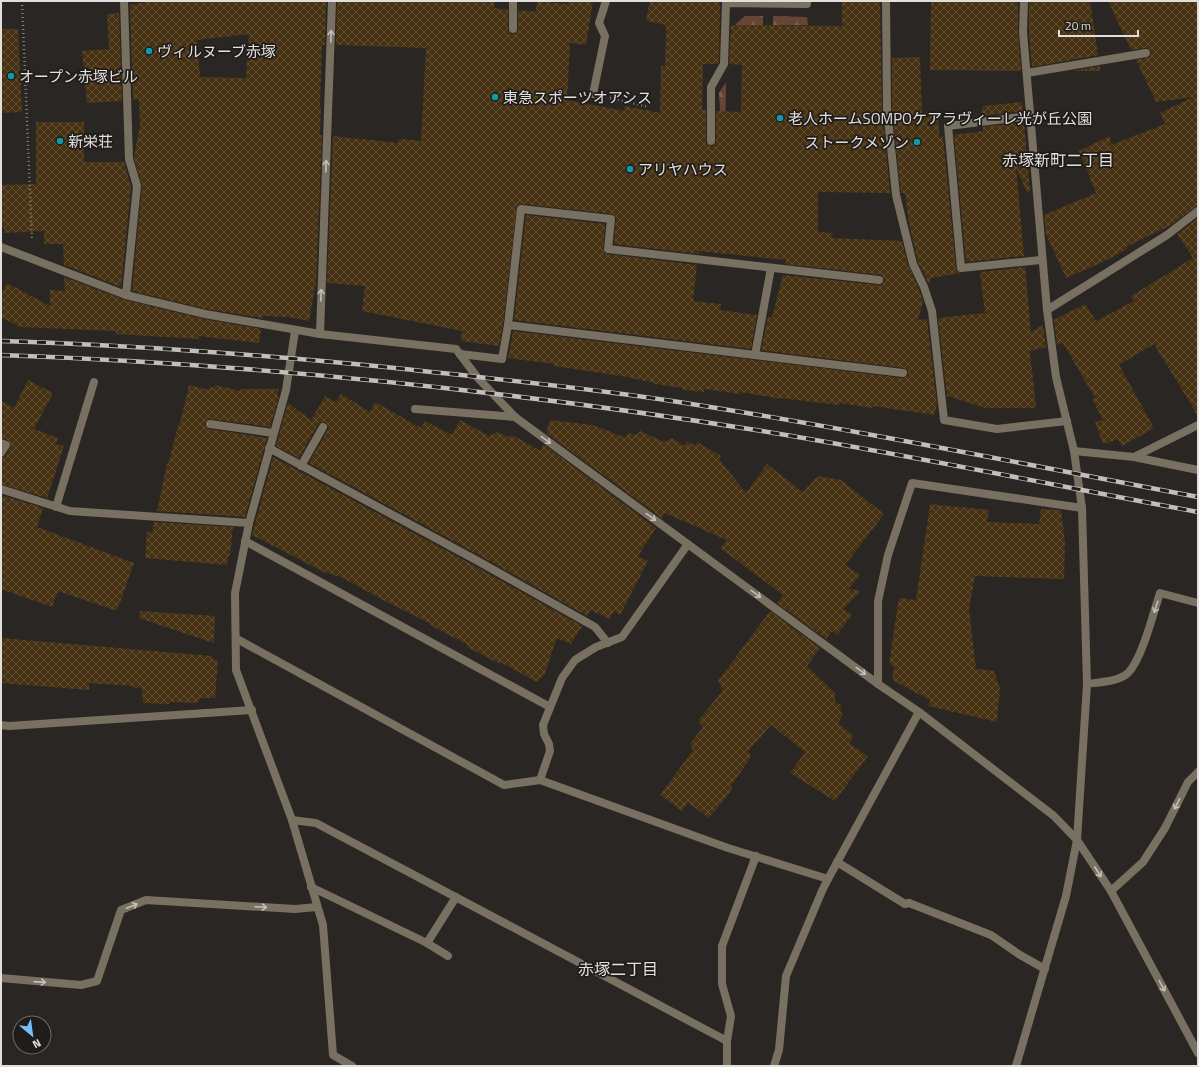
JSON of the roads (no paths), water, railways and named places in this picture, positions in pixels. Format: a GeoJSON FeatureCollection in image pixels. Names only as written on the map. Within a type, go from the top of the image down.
{"type":"FeatureCollection","features":[{"type":"Feature","properties":{"kind":"street"},"geometry":{"type":"LineString","coordinates":[[124,1],[129,158],[137,186],[126,296]]}},
{"type":"Feature","properties":{"kind":"street"},"geometry":{"type":"LineString","coordinates":[[320,334],[332,1]]}},
{"type":"Feature","properties":{"kind":"street"},"geometry":{"type":"LineString","coordinates":[[513,1],[513,29]]}},
{"type":"Feature","properties":{"kind":"street"},"geometry":{"type":"LineString","coordinates":[[593,94],[605,36],[599,23],[606,1]]}},
{"type":"Feature","properties":{"kind":"street"},"geometry":{"type":"LineString","coordinates":[[711,141],[711,87],[724,64],[726,3],[807,4],[807,1]]}},
{"type":"Feature","properties":{"kind":"street"},"geometry":{"type":"LineString","coordinates":[[886,1],[887,109],[896,195],[913,264],[924,287],[932,312],[944,420],[997,429],[1067,421]]}},
{"type":"Feature","properties":{"kind":"street"},"geometry":{"type":"LineString","coordinates":[[1016,1066],[1066,896],[1077,840],[1087,684],[1082,508],[1074,450],[1056,377],[1041,260],[1023,32],[1024,1]]}},
{"type":"Feature","properties":{"kind":"street"},"geometry":{"type":"LineString","coordinates":[[1027,73],[1146,53]]}},
{"type":"Feature","properties":{"kind":"street"},"geometry":{"type":"LineString","coordinates":[[1030,116],[948,126],[961,268],[1041,260]]}},
{"type":"Feature","properties":{"kind":"street"},"geometry":{"type":"LineString","coordinates":[[460,354],[502,359],[508,325],[521,209],[611,219],[608,249],[879,280]]}},
{"type":"Feature","properties":{"kind":"street"},"geometry":{"type":"LineString","coordinates":[[1047,310],[1167,235],[1198,211]]}},
{"type":"Feature","properties":{"kind":"street"},"geometry":{"type":"LineString","coordinates":[[1,247],[126,296],[205,314],[295,331],[456,349],[477,377],[515,417],[878,684],[919,712],[1054,816],[1077,840],[1111,891],[1198,1053]]}},
{"type":"Feature","properties":{"kind":"street"},"geometry":{"type":"LineString","coordinates":[[755,355],[771,268]]}},
{"type":"Feature","properties":{"kind":"street"},"geometry":{"type":"LineString","coordinates":[[508,325],[902,373]]}},
{"type":"Feature","properties":{"kind":"street"},"geometry":{"type":"LineString","coordinates":[[295,331],[286,390],[249,523],[235,594],[237,639],[236,670],[292,820],[323,925],[333,1055],[352,1066]]}},
{"type":"Feature","properties":{"kind":"street"},"geometry":{"type":"LineString","coordinates":[[56,507],[94,382]]}},
{"type":"Feature","properties":{"kind":"street"},"geometry":{"type":"LineString","coordinates":[[415,409],[515,417]]}},
{"type":"Feature","properties":{"kind":"street"},"geometry":{"type":"LineString","coordinates":[[210,424],[273,433]]}},
{"type":"Feature","properties":{"kind":"street"},"geometry":{"type":"LineString","coordinates":[[1134,457],[1198,426]]}},
{"type":"Feature","properties":{"kind":"street"},"geometry":{"type":"LineString","coordinates":[[301,466],[323,427]]}},
{"type":"Feature","properties":{"kind":"street"},"geometry":{"type":"LineString","coordinates":[[1,443],[6,445],[1,453]]}},
{"type":"Feature","properties":{"kind":"street"},"geometry":{"type":"LineString","coordinates":[[269,448],[476,560],[595,627],[608,643]]}},
{"type":"Feature","properties":{"kind":"street"},"geometry":{"type":"LineString","coordinates":[[1074,450],[1134,457],[1198,470]]}},
{"type":"Feature","properties":{"kind":"street"},"geometry":{"type":"LineString","coordinates":[[878,684],[878,601],[888,555],[912,483],[1082,508]]}},
{"type":"Feature","properties":{"kind":"street"},"geometry":{"type":"LineString","coordinates":[[1,489],[70,511],[249,523]]}},
{"type":"Feature","properties":{"kind":"street"},"geometry":{"type":"LineString","coordinates":[[245,541],[550,707]]}},
{"type":"Feature","properties":{"kind":"street"},"geometry":{"type":"LineString","coordinates":[[540,780],[550,751],[549,744],[544,734],[543,725],[562,678],[575,660],[596,647],[622,637],[688,544]]}},
{"type":"Feature","properties":{"kind":"street"},"geometry":{"type":"LineString","coordinates":[[1087,684],[1115,679],[1128,673],[1140,653],[1160,593],[1198,603]]}},
{"type":"Feature","properties":{"kind":"street"},"geometry":{"type":"LineString","coordinates":[[237,639],[504,785],[540,780],[728,848],[828,879]]}},
{"type":"Feature","properties":{"kind":"street"},"geometry":{"type":"LineString","coordinates":[[1,724],[9,726],[252,710]]}},
{"type":"Feature","properties":{"kind":"street"},"geometry":{"type":"LineString","coordinates":[[774,1066],[779,1050],[786,976],[822,890],[919,712]]}},
{"type":"Feature","properties":{"kind":"street"},"geometry":{"type":"LineString","coordinates":[[1111,891],[1143,862],[1165,828],[1188,782],[1198,772]]}},
{"type":"Feature","properties":{"kind":"street"},"geometry":{"type":"LineString","coordinates":[[292,820],[316,823],[727,1041]]}},
{"type":"Feature","properties":{"kind":"street"},"geometry":{"type":"LineString","coordinates":[[727,1066],[727,1041],[732,1016],[722,984],[722,946],[756,856]]}},
{"type":"Feature","properties":{"kind":"street"},"geometry":{"type":"LineString","coordinates":[[838,862],[905,904],[909,903],[991,935],[1020,955],[1045,969]]}},
{"type":"Feature","properties":{"kind":"street"},"geometry":{"type":"LineString","coordinates":[[311,887],[427,943],[448,956]]}},
{"type":"Feature","properties":{"kind":"street"},"geometry":{"type":"LineString","coordinates":[[427,943],[456,897]]}},
{"type":"Feature","properties":{"kind":"street"},"geometry":{"type":"LineString","coordinates":[[1,978],[81,985],[97,981],[121,910],[146,900],[295,910],[317,907]]}},
{"type":"Feature","properties":{"kind":"railway"},"geometry":{"type":"LineString","coordinates":[[1,341],[149,348],[297,359],[395,368],[603,391],[804,423],[1198,497]]}},
{"type":"Feature","properties":{"kind":"railway"},"geometry":{"type":"LineString","coordinates":[[1,355],[97,359],[287,372],[383,381],[573,404],[817,440],[1198,512]]}},
{"type":"Feature","properties":{"kind":"place","name":"ヴィルヌーブ赤塚"},"geometry":{"type":"Point","coordinates":[149,51]}},
{"type":"Feature","properties":{"kind":"place","name":"オープン赤塚ビル"},"geometry":{"type":"Point","coordinates":[11,76]}},
{"type":"Feature","properties":{"kind":"place","name":"東急スポーツオアシス"},"geometry":{"type":"Point","coordinates":[495,97]}},
{"type":"Feature","properties":{"kind":"place","name":"老人ホームSOMPOケアラヴィーレ光が丘公園"},"geometry":{"type":"Point","coordinates":[780,118]}},
{"type":"Feature","properties":{"kind":"place","name":"新栄荘"},"geometry":{"type":"Point","coordinates":[60,141]}},
{"type":"Feature","properties":{"kind":"place","name":"ストークメゾン"},"geometry":{"type":"Point","coordinates":[917,142]}},
{"type":"Feature","properties":{"kind":"place","name":"アリヤハウス"},"geometry":{"type":"Point","coordinates":[630,169]}},
{"type":"Feature","properties":{"kind":"district","name":"赤塚新町二丁目"},"geometry":{"type":"Point","coordinates":[1058,160]}},
{"type":"Feature","properties":{"kind":"district","name":"赤塚二丁目"},"geometry":{"type":"Point","coordinates":[618,969]}}]}
